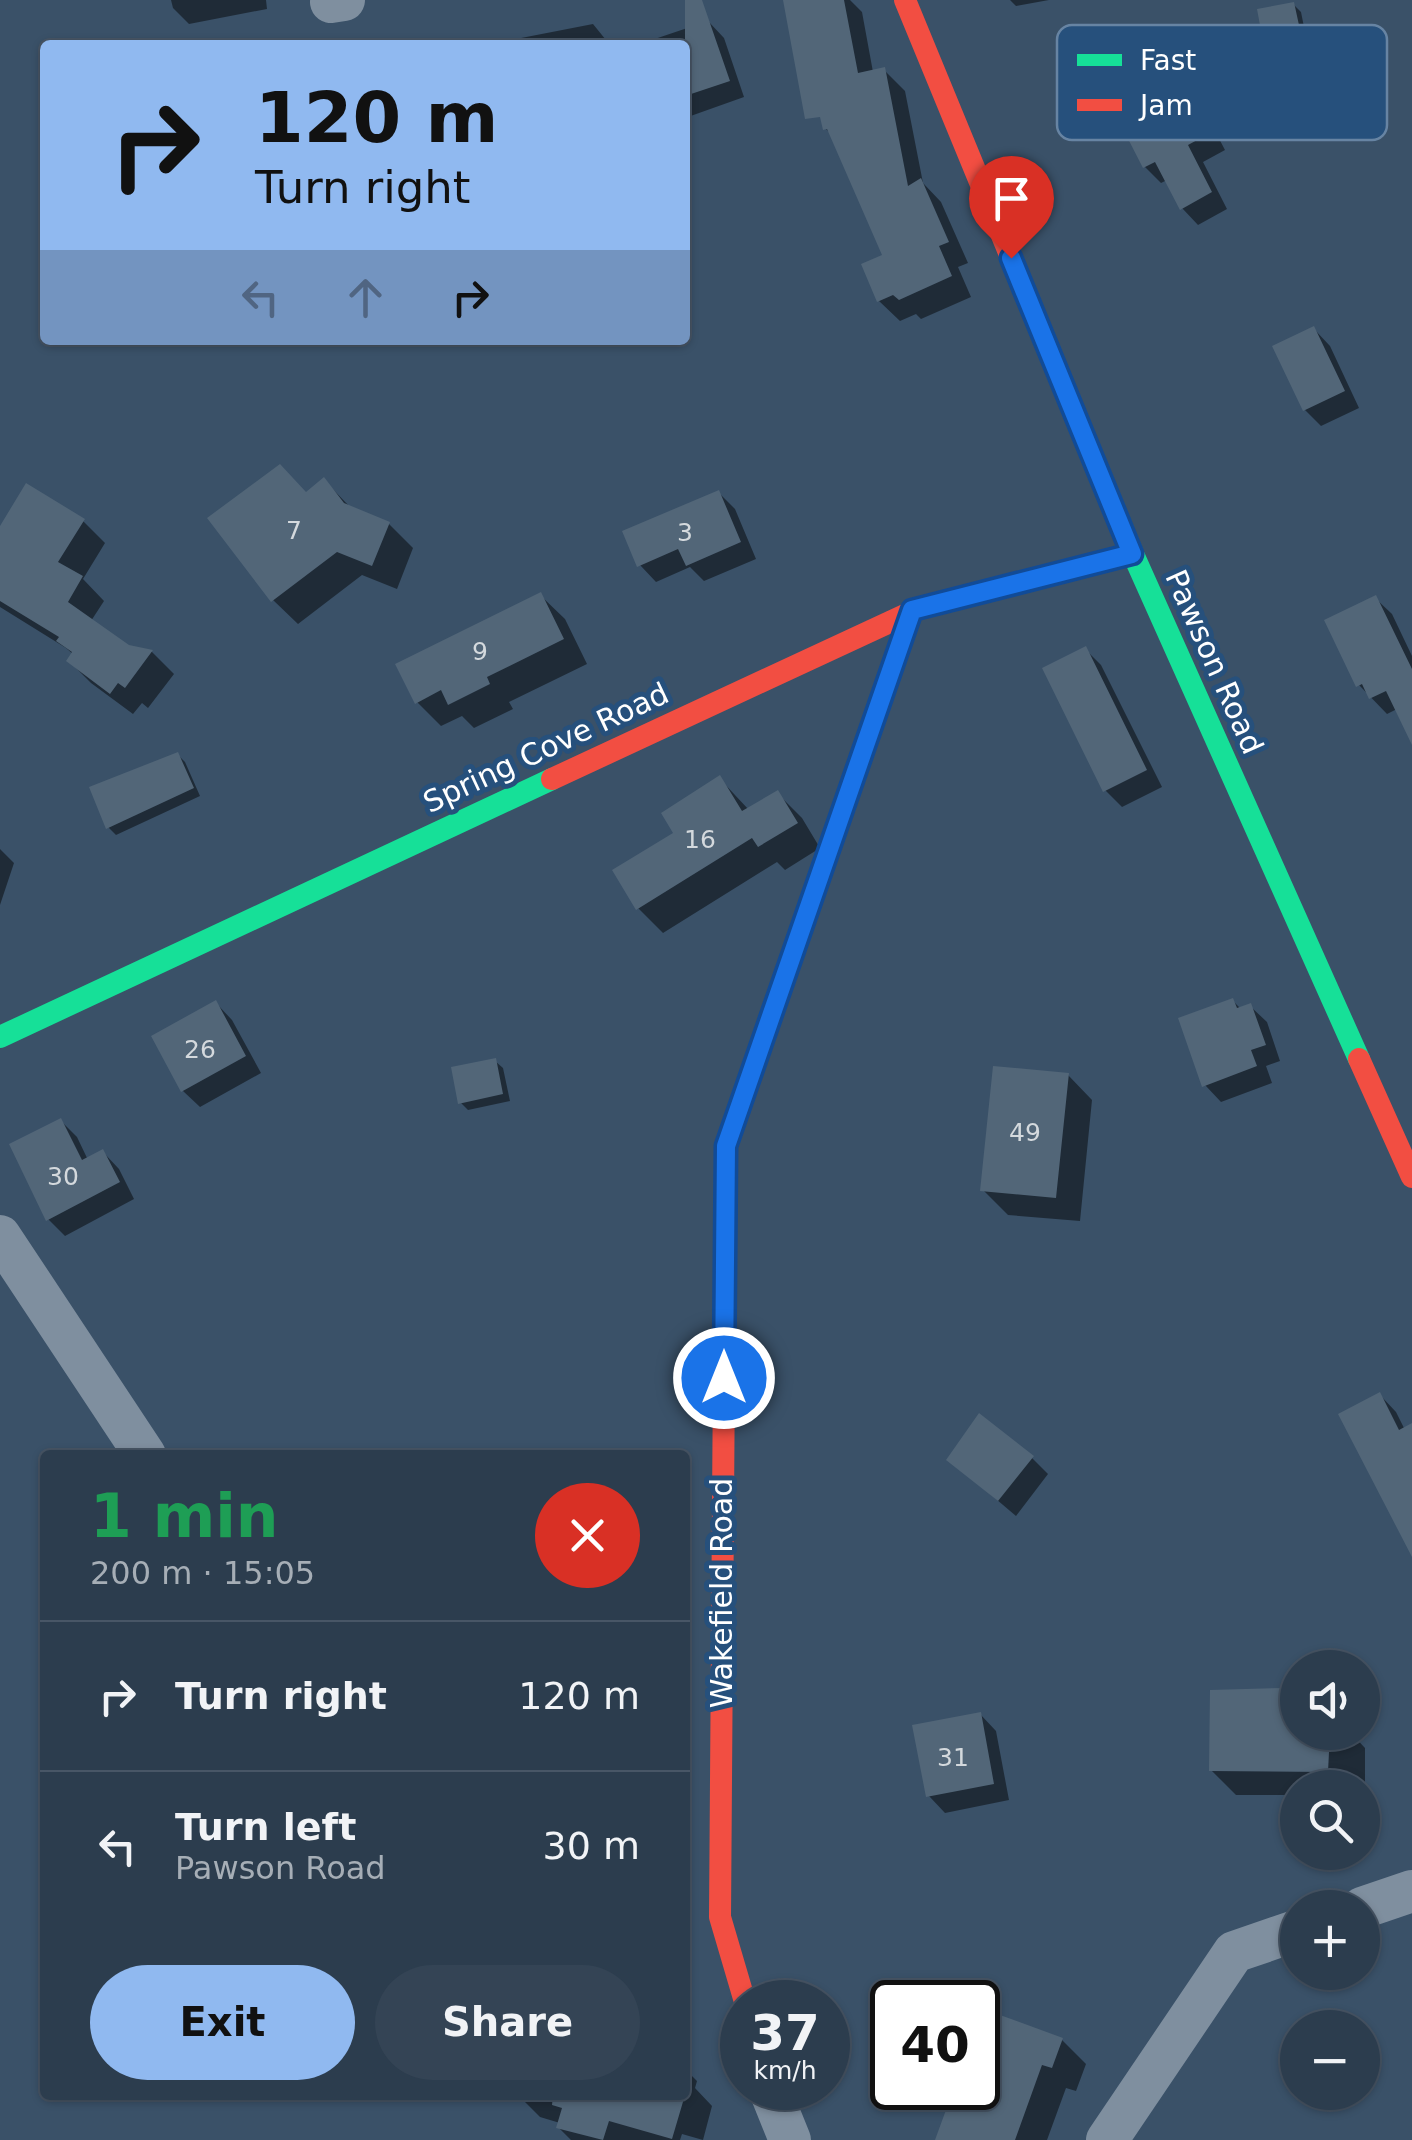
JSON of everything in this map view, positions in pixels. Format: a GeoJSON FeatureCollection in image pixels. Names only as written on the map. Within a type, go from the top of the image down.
{"type":"FeatureCollection","features":[{"type":"Feature","properties":{"kind":"street","name":"Pawson Road"},"geometry":{"type":"LineString","coordinates":[[905,0],[1132,554],[1412,1177]]}},
{"type":"Feature","properties":{"kind":"street","name":"Spring Cove Road"},"geometry":{"type":"LineString","coordinates":[[0,1037],[912,610],[1132,554]]}},
{"type":"Feature","properties":{"kind":"street","name":"Wakefield Road"},"geometry":{"type":"LineString","coordinates":[[739,1980],[720,1917],[726,1146],[912,610]]}},
{"type":"Feature","properties":{"kind":"street"},"geometry":{"type":"LineString","coordinates":[[0,1236],[142,1450]]}},
{"type":"Feature","properties":{"kind":"street"},"geometry":{"type":"LineString","coordinates":[[1380,1902],[1412,1891]]}},
{"type":"Feature","properties":{"kind":"street"},"geometry":{"type":"LineString","coordinates":[[1107,2140],[1234,1952],[1280,1936]]}},
{"type":"Feature","properties":{"kind":"street"},"geometry":{"type":"LineString","coordinates":[[778,2110],[790,2140]]}},
{"type":"Feature","properties":{"kind":"building"},"geometry":{"type":"Polygon","coordinates":[[[685,0],[702,0],[730,81],[690,94],[690,40],[685,40],[685,0]]]}},
{"type":"Feature","properties":{"kind":"building"},"geometry":{"type":"Polygon","coordinates":[[[783,0],[844,0],[858,73],[885,67],[908,186],[921,178],[949,242],[939,246],[952,276],[899,300],[893,295],[877,302],[861,264],[882,255],[827,129],[823,130],[820,117],[805,119],[783,0]]]}},
{"type":"Feature","properties":{"kind":"building"},"geometry":{"type":"Polygon","coordinates":[[[1294,2],[1299,25],[1260,25],[1257,9],[1294,2]]]}},
{"type":"Feature","properties":{"kind":"building"},"geometry":{"type":"Polygon","coordinates":[[[1129,140],[1197,140],[1188,145],[1212,192],[1180,210],[1155,162],[1143,168],[1129,140]]]}},
{"type":"Feature","properties":{"kind":"building"},"geometry":{"type":"Polygon","coordinates":[[[1314,326],[1345,391],[1303,411],[1272,346],[1314,326]]]}},
{"type":"Feature","properties":{"kind":"building"},"geometry":{"type":"Polygon","coordinates":[[[280,464],[306,492],[324,477],[344,503],[390,522],[372,566],[337,552],[271,602],[207,518],[280,464]]]}},
{"type":"Feature","properties":{"kind":"building"},"geometry":{"type":"Polygon","coordinates":[[[26,483],[85,519],[58,562],[83,576],[68,602],[129,645],[153,650],[125,688],[118,683],[110,694],[66,661],[72,652],[56,641],[59,637],[0,601],[0,526],[26,483]]]}},
{"type":"Feature","properties":{"kind":"building"},"geometry":{"type":"Polygon","coordinates":[[[719,490],[741,542],[686,566],[678,549],[637,567],[622,531],[719,490]]]}},
{"type":"Feature","properties":{"kind":"building"},"geometry":{"type":"Polygon","coordinates":[[[541,592],[564,639],[487,677],[490,684],[448,705],[441,690],[415,704],[395,664],[541,592]]]}},
{"type":"Feature","properties":{"kind":"building"},"geometry":{"type":"Polygon","coordinates":[[[1376,595],[1412,669],[1412,745],[1386,691],[1369,699],[1362,684],[1356,687],[1324,620],[1376,595]]]}},
{"type":"Feature","properties":{"kind":"building"},"geometry":{"type":"Polygon","coordinates":[[[1086,646],[1147,770],[1103,792],[1042,668],[1086,646]]]}},
{"type":"Feature","properties":{"kind":"building"},"geometry":{"type":"Polygon","coordinates":[[[178,752],[194,788],[106,829],[89,787],[178,752]]]}},
{"type":"Feature","properties":{"kind":"building"},"geometry":{"type":"Polygon","coordinates":[[[720,775],[742,811],[778,790],[798,823],[758,847],[752,838],[636,910],[612,870],[673,833],[661,813],[720,775]]]}},
{"type":"Feature","properties":{"kind":"building"},"geometry":{"type":"Polygon","coordinates":[[[1233,998],[1237,1008],[1251,1003],[1266,1045],[1251,1050],[1257,1066],[1202,1087],[1178,1018],[1233,998]]]}},
{"type":"Feature","properties":{"kind":"building"},"geometry":{"type":"Polygon","coordinates":[[[216,1000],[246,1056],[181,1092],[151,1036],[216,1000]]]}},
{"type":"Feature","properties":{"kind":"building"},"geometry":{"type":"Polygon","coordinates":[[[496,1058],[503,1094],[458,1104],[451,1067],[496,1058]]]}},
{"type":"Feature","properties":{"kind":"building"},"geometry":{"type":"Polygon","coordinates":[[[993,1066],[1069,1073],[1056,1198],[980,1191],[993,1066]]]}},
{"type":"Feature","properties":{"kind":"building"},"geometry":{"type":"Polygon","coordinates":[[[61,1118],[82,1160],[103,1149],[120,1182],[46,1221],[9,1144],[61,1118]]]}},
{"type":"Feature","properties":{"kind":"building"},"geometry":{"type":"Polygon","coordinates":[[[1380,1392],[1399,1430],[1412,1423],[1412,1557],[1338,1414],[1380,1392]]]}},
{"type":"Feature","properties":{"kind":"building"},"geometry":{"type":"Polygon","coordinates":[[[979,1413],[1034,1456],[998,1501],[946,1460],[979,1413]]]}},
{"type":"Feature","properties":{"kind":"building"},"geometry":{"type":"Polygon","coordinates":[[[1280,1688],[1280,1750],[1329,1750],[1328,1770],[1209,1771],[1210,1690],[1280,1688]]]}},
{"type":"Feature","properties":{"kind":"building"},"geometry":{"type":"Polygon","coordinates":[[[981,1712],[994,1784],[926,1797],[912,1725],[981,1712]]]}},
{"type":"Feature","properties":{"kind":"building"},"geometry":{"type":"Polygon","coordinates":[[[1000,2015],[1063,2038],[1052,2068],[1042,2065],[1015,2140],[935,2140],[946,2110],[1000,2110],[1000,2015]]]}},
{"type":"Feature","properties":{"kind":"building"},"geometry":{"type":"Polygon","coordinates":[[[552,2100],[684,2100],[672,2139],[609,2121],[603,2140],[556,2128],[562,2108],[552,2105],[552,2100]]]}},
{"type":"Feature","properties":{"kind":"traffic: fast"},"geometry":{"type":"LineString","coordinates":[[1052,357],[1133,554],[1359,1059]]}},
{"type":"Feature","properties":{"kind":"traffic: fast"},"geometry":{"type":"LineString","coordinates":[[920,608],[1133,554]]}},
{"type":"Feature","properties":{"kind":"traffic: fast"},"geometry":{"type":"LineString","coordinates":[[0,1037],[552,779]]}},
{"type":"Feature","properties":{"kind":"traffic: fast"},"geometry":{"type":"LineString","coordinates":[[724,1369],[726,1146],[836,829]]}},
{"type":"Feature","properties":{"kind":"traffic: jam"},"geometry":{"type":"LineString","coordinates":[[905,0],[1052,357]]}},
{"type":"Feature","properties":{"kind":"traffic: jam"},"geometry":{"type":"LineString","coordinates":[[552,779],[920,608]]}},
{"type":"Feature","properties":{"kind":"traffic: jam"},"geometry":{"type":"LineString","coordinates":[[836,829],[912,610]]}},
{"type":"Feature","properties":{"kind":"traffic: jam"},"geometry":{"type":"LineString","coordinates":[[1359,1059],[1412,1177]]}},
{"type":"Feature","properties":{"kind":"traffic: jam"},"geometry":{"type":"LineString","coordinates":[[724,1369],[720,1917],[739,1980]]}},
{"type":"Feature","properties":{"kind":"route"},"geometry":{"type":"LineString","coordinates":[[724,1378],[726,1146],[912,610],[1132,554],[1011,258]]}}]}
